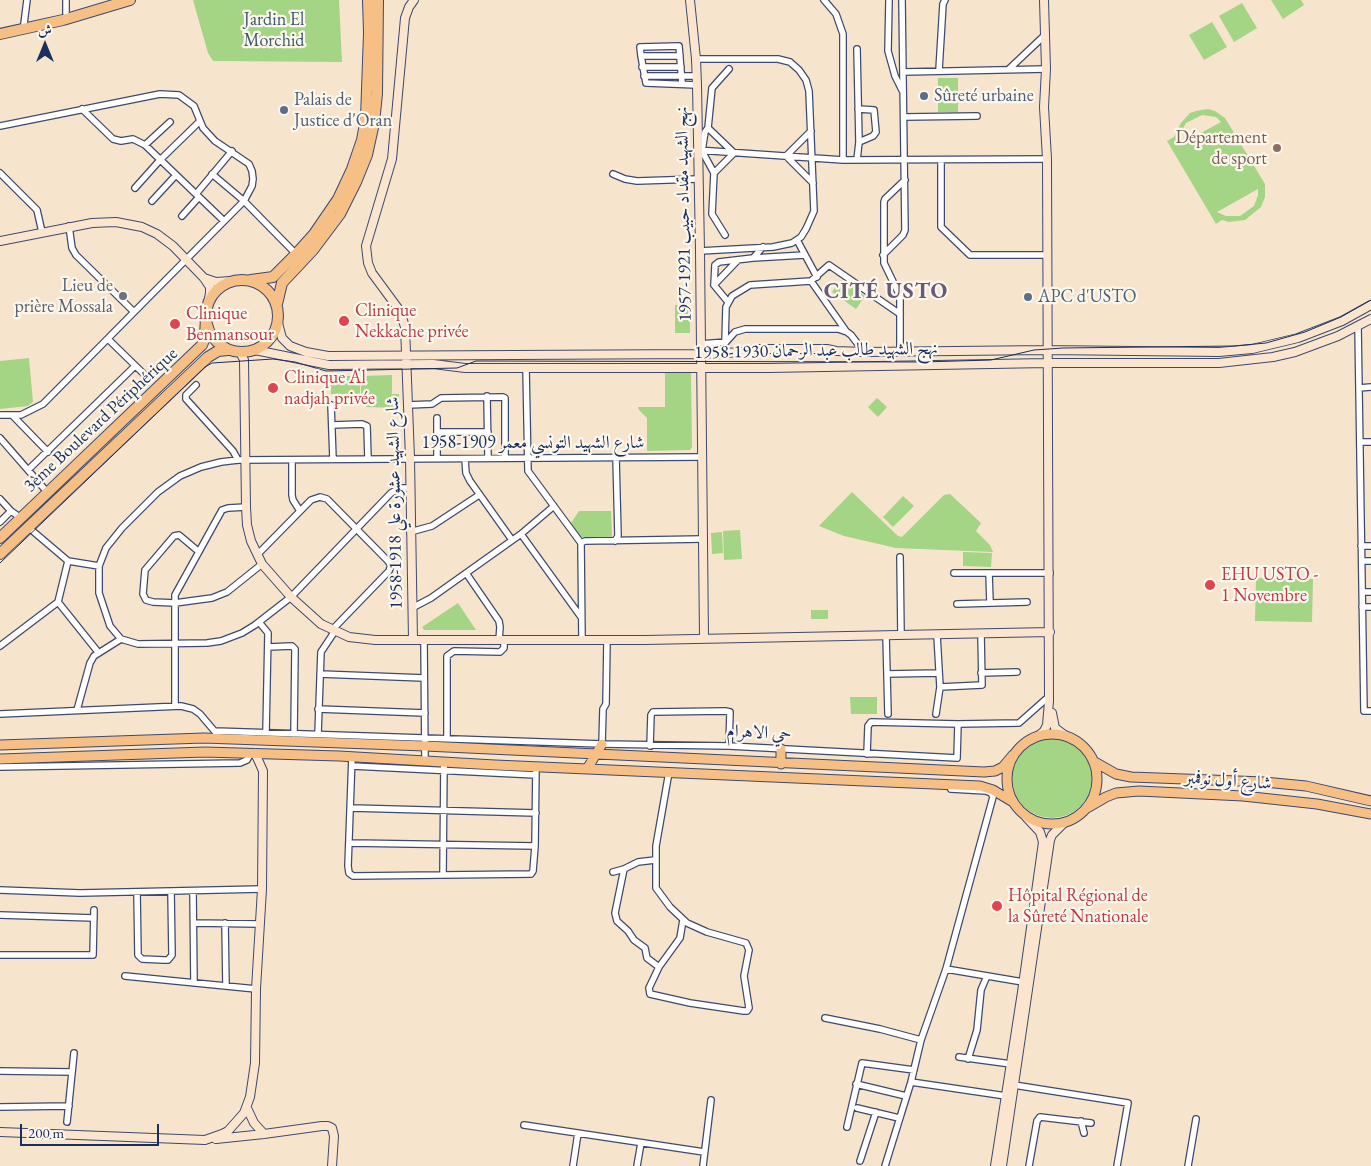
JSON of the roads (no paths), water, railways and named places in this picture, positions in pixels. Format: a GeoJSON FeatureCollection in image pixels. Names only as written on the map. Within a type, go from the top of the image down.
{"type":"FeatureCollection","features":[{"type":"Feature","properties":{"kind":"highway"},"geometry":{"type":"LineString","coordinates":[[0,29],[113,0]]}},
{"type":"Feature","properties":{"kind":"highway"},"geometry":{"type":"LineString","coordinates":[[0,34],[63,20],[130,0]]}},
{"type":"Feature","properties":{"kind":"highway"},"geometry":{"type":"LineString","coordinates":[[368,0],[368,94],[362,140],[352,169],[338,199],[314,234],[273,277],[231,281],[219,288],[208,304],[206,316],[210,333],[220,345],[228,350],[240,352],[255,350],[267,343],[276,330],[278,323],[277,304],[282,283],[313,250],[340,214],[356,182],[367,155],[374,123],[377,94],[378,0]]}},
{"type":"Feature","properties":{"kind":"highway"},"geometry":{"type":"LineString","coordinates":[[251,280],[269,291],[277,304]]}},
{"type":"Feature","properties":{"kind":"highway","name":"3ème Boulevard Périphérique"},"geometry":{"type":"LineString","coordinates":[[0,538],[202,346],[205,338],[206,316]]}},
{"type":"Feature","properties":{"kind":"highway","name":"3ème Boulevard Périphérique"},"geometry":{"type":"LineString","coordinates":[[0,554],[208,357],[218,351],[228,350]]}},
{"type":"Feature","properties":{"kind":"main road"},"geometry":{"type":"LineString","coordinates":[[0,745],[217,735],[425,742],[781,764],[994,772],[1003,767],[1013,755],[1024,743],[1038,736],[1052,734],[1066,736],[1081,744],[1093,761],[1097,779],[1096,792],[1086,808],[1072,820],[1064,823],[1044,824],[1026,817],[1013,802],[1008,791],[1006,779],[1008,766],[1013,755]]}},
{"type":"Feature","properties":{"kind":"main road"},"geometry":{"type":"LineString","coordinates":[[587,769],[602,744]]}},
{"type":"Feature","properties":{"kind":"main road"},"geometry":{"type":"LineString","coordinates":[[781,749],[781,764]]}},
{"type":"Feature","properties":{"kind":"main road"},"geometry":{"type":"LineString","coordinates":[[0,759],[133,753],[222,752],[352,756],[425,762],[443,767],[536,771],[587,769],[980,786],[993,790],[1013,802]]}},
{"type":"Feature","properties":{"kind":"main road"},"geometry":{"type":"LineString","coordinates":[[221,762],[222,752]]}},
{"type":"Feature","properties":{"kind":"main road"},"geometry":{"type":"LineString","coordinates":[[133,753],[133,764]]}},
{"type":"Feature","properties":{"kind":"main road"},"geometry":{"type":"LineString","coordinates":[[1093,761],[1116,774],[1131,777],[1264,782],[1306,786],[1371,801]]}},
{"type":"Feature","properties":{"kind":"main road","name":"شارع أول نوفمبر"},"geometry":{"type":"LineString","coordinates":[[1086,808],[1106,797],[1122,792],[1139,791],[1252,797],[1316,804],[1371,814]]}},
{"type":"Feature","properties":{"kind":"street"},"geometry":{"type":"LineString","coordinates":[[24,24],[27,0]]}},
{"type":"Feature","properties":{"kind":"street"},"geometry":{"type":"LineString","coordinates":[[66,0],[66,13]]}},
{"type":"Feature","properties":{"kind":"street","name":"شارع الشهيد عشورة علي 1918-1958"},"geometry":{"type":"LineString","coordinates":[[413,640],[410,458],[404,321],[400,311],[372,272],[368,263],[366,246],[392,158],[405,18],[414,0]]}},
{"type":"Feature","properties":{"kind":"street","name":"نهج الشهيد مقداد حبيب 1921-1957"},"geometry":{"type":"LineString","coordinates":[[690,0],[696,59],[700,150],[698,179],[704,638]]}},
{"type":"Feature","properties":{"kind":"street"},"geometry":{"type":"LineString","coordinates":[[824,0],[836,14],[843,34],[843,160]]}},
{"type":"Feature","properties":{"kind":"street"},"geometry":{"type":"LineString","coordinates":[[889,0],[888,51],[895,76],[904,94]]}},
{"type":"Feature","properties":{"kind":"street"},"geometry":{"type":"LineString","coordinates":[[883,255],[903,235],[905,230],[902,0]]}},
{"type":"Feature","properties":{"kind":"street"},"geometry":{"type":"LineString","coordinates":[[939,70],[943,4],[946,0]]}},
{"type":"Feature","properties":{"kind":"street"},"geometry":{"type":"LineString","coordinates":[[1038,736],[1047,725],[1050,700],[1047,159],[1044,107],[1046,69],[1044,0]]}},
{"type":"Feature","properties":{"kind":"street"},"geometry":{"type":"LineString","coordinates":[[1009,69],[1045,35]]}},
{"type":"Feature","properties":{"kind":"street"},"geometry":{"type":"LineString","coordinates":[[682,84],[680,48],[676,45],[643,46],[640,50],[640,56],[645,81],[649,84],[682,84],[696,81]]}},
{"type":"Feature","properties":{"kind":"street"},"geometry":{"type":"LineString","coordinates":[[857,49],[859,142],[857,160]]}},
{"type":"Feature","properties":{"kind":"street"},"geometry":{"type":"LineString","coordinates":[[640,56],[680,56]]}},
{"type":"Feature","properties":{"kind":"street"},"geometry":{"type":"LineString","coordinates":[[696,59],[778,58],[790,62],[799,70],[806,80],[809,91],[814,211],[812,219],[797,240],[785,245],[700,251]]}},
{"type":"Feature","properties":{"kind":"street"},"geometry":{"type":"LineString","coordinates":[[642,67],[681,67]]}},
{"type":"Feature","properties":{"kind":"street"},"geometry":{"type":"LineString","coordinates":[[726,235],[712,214],[714,172],[700,150],[708,128],[712,88],[729,69]]}},
{"type":"Feature","properties":{"kind":"street"},"geometry":{"type":"LineString","coordinates":[[904,72],[1046,69]]}},
{"type":"Feature","properties":{"kind":"street"},"geometry":{"type":"LineString","coordinates":[[644,76],[682,76],[696,81]]}},
{"type":"Feature","properties":{"kind":"street"},"geometry":{"type":"LineString","coordinates":[[0,126],[169,93],[179,95],[194,106],[204,128],[215,141],[232,151],[248,164],[252,171],[252,186],[244,202],[43,404],[21,415],[0,415]]}},
{"type":"Feature","properties":{"kind":"street"},"geometry":{"type":"LineString","coordinates":[[82,110],[113,139],[120,141],[133,139],[144,145],[224,221]]}},
{"type":"Feature","properties":{"kind":"street"},"geometry":{"type":"LineString","coordinates":[[858,110],[874,110],[876,132],[873,136],[859,142]]}},
{"type":"Feature","properties":{"kind":"street"},"geometry":{"type":"LineString","coordinates":[[904,117],[978,116]]}},
{"type":"Feature","properties":{"kind":"street"},"geometry":{"type":"LineString","coordinates":[[135,188],[160,160],[200,121]]}},
{"type":"Feature","properties":{"kind":"street"},"geometry":{"type":"LineString","coordinates":[[144,145],[170,122]]}},
{"type":"Feature","properties":{"kind":"street"},"geometry":{"type":"LineString","coordinates":[[708,128],[734,153]]}},
{"type":"Feature","properties":{"kind":"street"},"geometry":{"type":"LineString","coordinates":[[786,156],[811,131]]}},
{"type":"Feature","properties":{"kind":"street"},"geometry":{"type":"LineString","coordinates":[[700,150],[843,160],[1047,159]]}},
{"type":"Feature","properties":{"kind":"street"},"geometry":{"type":"LineString","coordinates":[[182,216],[212,174],[232,151]]}},
{"type":"Feature","properties":{"kind":"street"},"geometry":{"type":"LineString","coordinates":[[714,172],[734,153]]}},
{"type":"Feature","properties":{"kind":"street"},"geometry":{"type":"LineString","coordinates":[[786,156],[813,183]]}},
{"type":"Feature","properties":{"kind":"street"},"geometry":{"type":"LineString","coordinates":[[941,160],[941,227],[970,255],[1047,255]]}},
{"type":"Feature","properties":{"kind":"street"},"geometry":{"type":"LineString","coordinates":[[0,174],[37,210],[42,232]]}},
{"type":"Feature","properties":{"kind":"street"},"geometry":{"type":"LineString","coordinates":[[212,174],[244,202],[296,254]]}},
{"type":"Feature","properties":{"kind":"street"},"geometry":{"type":"LineString","coordinates":[[613,174],[637,181],[698,179]]}},
{"type":"Feature","properties":{"kind":"street"},"geometry":{"type":"LineString","coordinates":[[152,201],[176,175]]}},
{"type":"Feature","properties":{"kind":"street"},"geometry":{"type":"LineString","coordinates":[[900,352],[900,296],[884,263],[883,255],[884,202],[885,198],[905,180]]}},
{"type":"Feature","properties":{"kind":"street"},"geometry":{"type":"LineString","coordinates":[[0,241],[92,223],[116,222],[142,227],[168,242],[204,278],[210,290],[208,304]]}},
{"type":"Feature","properties":{"kind":"street"},"geometry":{"type":"LineString","coordinates":[[69,226],[72,248],[76,255],[134,312]]}},
{"type":"Feature","properties":{"kind":"street"},"geometry":{"type":"LineString","coordinates":[[797,240],[817,277]]}},
{"type":"Feature","properties":{"kind":"street"},"geometry":{"type":"LineString","coordinates":[[753,258],[763,247]]}},
{"type":"Feature","properties":{"kind":"street"},"geometry":{"type":"LineString","coordinates":[[728,302],[714,285],[715,265],[719,262],[805,255]]}},
{"type":"Feature","properties":{"kind":"street"},"geometry":{"type":"LineString","coordinates":[[714,285],[738,260]]}},
{"type":"Feature","properties":{"kind":"street"},"geometry":{"type":"LineString","coordinates":[[725,342],[726,307],[732,296],[750,284],[811,281],[829,265],[900,314]]}},
{"type":"Feature","properties":{"kind":"street"},"geometry":{"type":"LineString","coordinates":[[204,278],[221,282],[231,281]]}},
{"type":"Feature","properties":{"kind":"street"},"geometry":{"type":"LineString","coordinates":[[811,281],[846,331],[852,335],[864,352]]}},
{"type":"Feature","properties":{"kind":"street","name":"نهج الشهيد طالب عبد الرحمان 1930-1958"},"geometry":{"type":"LineString","coordinates":[[278,323],[282,338],[290,346],[306,352],[328,356],[700,354],[745,352],[755,349],[827,349],[864,352],[1047,350],[1219,352],[1252,349],[1298,338],[1342,321],[1371,305]]}},
{"type":"Feature","properties":{"kind":"street","name":"نهج الشهيد طالب عبد الرحمان 1930-1958"},"geometry":{"type":"LineString","coordinates":[[255,350],[329,365],[440,365],[465,368],[700,368],[1047,363],[1219,363],[1294,352],[1338,336],[1371,318]]}},
{"type":"Feature","properties":{"kind":"street"},"geometry":{"type":"LineString","coordinates":[[1358,326],[1364,711],[1371,711]]}},
{"type":"Feature","properties":{"kind":"street"},"geometry":{"type":"LineString","coordinates":[[700,344],[725,342],[735,332],[745,329],[846,331]]}},
{"type":"Feature","properties":{"kind":"street"},"geometry":{"type":"LineString","coordinates":[[108,338],[149,379]]}},
{"type":"Feature","properties":{"kind":"street"},"geometry":{"type":"LineString","coordinates":[[240,352],[244,360],[241,461],[248,532],[262,564],[291,597],[312,617],[349,637],[368,640],[607,640],[1050,632]]}},
{"type":"Feature","properties":{"kind":"street"},"geometry":{"type":"LineString","coordinates":[[28,470],[135,366]]}},
{"type":"Feature","properties":{"kind":"street"},"geometry":{"type":"LineString","coordinates":[[526,368],[528,472],[581,543],[582,640]]}},
{"type":"Feature","properties":{"kind":"street"},"geometry":{"type":"LineString","coordinates":[[196,385],[186,394],[186,399],[241,461]]}},
{"type":"Feature","properties":{"kind":"street"},"geometry":{"type":"LineString","coordinates":[[1359,388],[1371,388]]}},
{"type":"Feature","properties":{"kind":"street"},"geometry":{"type":"LineString","coordinates":[[408,405],[432,404],[441,398],[488,396],[505,398],[505,458]]}},
{"type":"Feature","properties":{"kind":"street"},"geometry":{"type":"LineString","coordinates":[[488,396],[488,458]]}},
{"type":"Feature","properties":{"kind":"street"},"geometry":{"type":"LineString","coordinates":[[331,404],[333,460]]}},
{"type":"Feature","properties":{"kind":"street"},"geometry":{"type":"LineString","coordinates":[[13,416],[48,452]]}},
{"type":"Feature","properties":{"kind":"street"},"geometry":{"type":"LineString","coordinates":[[437,418],[437,458]]}},
{"type":"Feature","properties":{"kind":"street"},"geometry":{"type":"LineString","coordinates":[[332,425],[365,425],[368,429],[368,459]]}},
{"type":"Feature","properties":{"kind":"street"},"geometry":{"type":"LineString","coordinates":[[437,432],[488,432]]}},
{"type":"Feature","properties":{"kind":"street"},"geometry":{"type":"LineString","coordinates":[[0,438],[48,492]]}},
{"type":"Feature","properties":{"kind":"street"},"geometry":{"type":"LineString","coordinates":[[1360,442],[1371,442]]}},
{"type":"Feature","properties":{"kind":"street"},"geometry":{"type":"LineString","coordinates":[[615,541],[618,536],[616,457]]}},
{"type":"Feature","properties":{"kind":"street","name":"شارع الشهيد التونسي معمر 1909-1958"},"geometry":{"type":"LineString","coordinates":[[99,566],[106,548],[122,528],[158,492],[192,470],[221,462],[410,458],[701,457]]}},
{"type":"Feature","properties":{"kind":"street"},"geometry":{"type":"LineString","coordinates":[[465,459],[468,477],[512,540]]}},
{"type":"Feature","properties":{"kind":"street"},"geometry":{"type":"LineString","coordinates":[[292,460],[292,495],[300,511]]}},
{"type":"Feature","properties":{"kind":"street"},"geometry":{"type":"LineString","coordinates":[[28,527],[68,561],[99,566],[99,593],[103,607],[110,626],[121,638],[138,644],[207,643],[221,641],[247,631],[259,622],[291,597],[390,493],[400,488],[410,488]]}},
{"type":"Feature","properties":{"kind":"street"},"geometry":{"type":"LineString","coordinates":[[410,532],[432,526],[479,495]]}},
{"type":"Feature","properties":{"kind":"street"},"geometry":{"type":"LineString","coordinates":[[257,555],[300,511],[316,498],[324,498],[388,561],[390,568],[333,630],[321,652],[318,734]]}},
{"type":"Feature","properties":{"kind":"street"},"geometry":{"type":"LineString","coordinates":[[0,499],[11,511],[21,518]]}},
{"type":"Feature","properties":{"kind":"street"},"geometry":{"type":"LineString","coordinates":[[412,608],[431,598],[521,534],[554,506]]}},
{"type":"Feature","properties":{"kind":"street"},"geometry":{"type":"LineString","coordinates":[[175,706],[174,603],[176,592],[222,510],[246,507]]}},
{"type":"Feature","properties":{"kind":"street"},"geometry":{"type":"LineString","coordinates":[[0,522],[11,511]]}},
{"type":"Feature","properties":{"kind":"street"},"geometry":{"type":"LineString","coordinates":[[521,534],[582,617]]}},
{"type":"Feature","properties":{"kind":"street"},"geometry":{"type":"LineString","coordinates":[[198,552],[176,535],[145,570],[143,594],[146,600],[174,603],[212,598],[220,595],[262,564]]}},
{"type":"Feature","properties":{"kind":"street"},"geometry":{"type":"LineString","coordinates":[[581,543],[702,539]]}},
{"type":"Feature","properties":{"kind":"street"},"geometry":{"type":"LineString","coordinates":[[1361,546],[1371,546]]}},
{"type":"Feature","properties":{"kind":"street"},"geometry":{"type":"LineString","coordinates":[[900,556],[902,635]]}},
{"type":"Feature","properties":{"kind":"street"},"geometry":{"type":"LineString","coordinates":[[0,646],[58,602],[68,561]]}},
{"type":"Feature","properties":{"kind":"street"},"geometry":{"type":"LineString","coordinates":[[1362,561],[1371,561]]}},
{"type":"Feature","properties":{"kind":"street"},"geometry":{"type":"LineString","coordinates":[[954,572],[1050,573]]}},
{"type":"Feature","properties":{"kind":"street"},"geometry":{"type":"LineString","coordinates":[[447,738],[447,656],[454,651],[502,651],[504,648],[499,621],[466,573]]}},
{"type":"Feature","properties":{"kind":"street"},"geometry":{"type":"LineString","coordinates":[[989,573],[990,603]]}},
{"type":"Feature","properties":{"kind":"street"},"geometry":{"type":"LineString","coordinates":[[1362,592],[1371,592]]}},
{"type":"Feature","properties":{"kind":"street"},"geometry":{"type":"LineString","coordinates":[[58,602],[98,652]]}},
{"type":"Feature","properties":{"kind":"street"},"geometry":{"type":"LineString","coordinates":[[957,604],[1027,602]]}},
{"type":"Feature","properties":{"kind":"street"},"geometry":{"type":"LineString","coordinates":[[1362,607],[1371,607]]}},
{"type":"Feature","properties":{"kind":"street"},"geometry":{"type":"LineString","coordinates":[[259,622],[268,631],[266,732]]}},
{"type":"Feature","properties":{"kind":"street"},"geometry":{"type":"LineString","coordinates":[[936,714],[940,687],[937,634]]}},
{"type":"Feature","properties":{"kind":"street"},"geometry":{"type":"LineString","coordinates":[[940,687],[982,685],[981,634]]}},
{"type":"Feature","properties":{"kind":"street"},"geometry":{"type":"LineString","coordinates":[[886,635],[888,714]]}},
{"type":"Feature","properties":{"kind":"street"},"geometry":{"type":"LineString","coordinates":[[77,710],[90,663],[98,652],[121,638]]}},
{"type":"Feature","properties":{"kind":"street"},"geometry":{"type":"LineString","coordinates":[[424,640],[425,762]]}},
{"type":"Feature","properties":{"kind":"street"},"geometry":{"type":"LineString","coordinates":[[602,744],[603,708],[606,704],[607,640]]}},
{"type":"Feature","properties":{"kind":"street"},"geometry":{"type":"LineString","coordinates":[[268,647],[292,646],[295,648],[294,734]]}},
{"type":"Feature","properties":{"kind":"street"},"geometry":{"type":"LineString","coordinates":[[982,674],[1017,672]]}},
{"type":"Feature","properties":{"kind":"street"},"geometry":{"type":"LineString","coordinates":[[887,674],[939,673]]}},
{"type":"Feature","properties":{"kind":"street"},"geometry":{"type":"LineString","coordinates":[[320,674],[424,678]]}},
{"type":"Feature","properties":{"kind":"street"},"geometry":{"type":"LineString","coordinates":[[867,754],[868,726],[872,722],[1019,723],[1046,699],[1050,700]]}},
{"type":"Feature","properties":{"kind":"street"},"geometry":{"type":"LineString","coordinates":[[1050,700],[1053,726],[1066,736]]}},
{"type":"Feature","properties":{"kind":"street"},"geometry":{"type":"LineString","coordinates":[[0,714],[188,707],[200,714],[217,735]]}},
{"type":"Feature","properties":{"kind":"street"},"geometry":{"type":"LineString","coordinates":[[318,708],[424,713]]}},
{"type":"Feature","properties":{"kind":"street"},"geometry":{"type":"LineString","coordinates":[[650,746],[653,712],[725,710],[730,712],[729,746]]}},
{"type":"Feature","properties":{"kind":"street","name":"حي الاهرام"},"geometry":{"type":"LineString","coordinates":[[217,735],[266,732],[425,742],[447,738],[650,746],[729,746],[957,758],[958,724]]}},
{"type":"Feature","properties":{"kind":"street"},"geometry":{"type":"LineString","coordinates":[[0,767],[242,762],[247,760],[253,753],[263,771]]}},
{"type":"Feature","properties":{"kind":"street"},"geometry":{"type":"LineString","coordinates":[[210,1139],[228,1131],[247,1108],[255,1063],[256,988],[262,889],[263,771],[271,753]]}},
{"type":"Feature","properties":{"kind":"street"},"geometry":{"type":"LineString","coordinates":[[352,756],[352,808],[348,866],[351,875],[530,875],[533,872],[535,846],[536,771]]}},
{"type":"Feature","properties":{"kind":"street"},"geometry":{"type":"LineString","coordinates":[[352,766],[443,767],[443,875]]}},
{"type":"Feature","properties":{"kind":"street"},"geometry":{"type":"LineString","coordinates":[[683,920],[678,941],[659,966],[649,988],[651,995],[744,1012],[748,1010],[744,978],[749,950],[746,943],[697,929],[683,920],[670,907],[656,888],[655,860],[669,774],[991,793],[993,798],[946,969],[921,1040],[911,1082],[884,1166]]}},
{"type":"Feature","properties":{"kind":"street"},"geometry":{"type":"LineString","coordinates":[[352,808],[536,813]]}},
{"type":"Feature","properties":{"kind":"street"},"geometry":{"type":"LineString","coordinates":[[1002,1166],[1014,1085],[1043,842],[1040,832],[1026,817]]}},
{"type":"Feature","properties":{"kind":"street"},"geometry":{"type":"LineString","coordinates":[[994,1166],[1010,1064],[1025,992],[1023,982],[1050,840],[1052,835],[1064,823]]}},
{"type":"Feature","properties":{"kind":"street"},"geometry":{"type":"LineString","coordinates":[[350,843],[535,846]]}},
{"type":"Feature","properties":{"kind":"street"},"geometry":{"type":"LineString","coordinates":[[613,872],[638,862],[655,860]]}},
{"type":"Feature","properties":{"kind":"street"},"geometry":{"type":"LineString","coordinates":[[624,869],[615,913],[617,921],[634,940],[645,948],[646,956],[650,961],[659,966]]}},
{"type":"Feature","properties":{"kind":"street"},"geometry":{"type":"LineString","coordinates":[[0,890],[80,893],[262,889]]}},
{"type":"Feature","properties":{"kind":"street"},"geometry":{"type":"LineString","coordinates":[[137,892],[138,956],[142,959],[168,960],[172,955],[172,891]]}},
{"type":"Feature","properties":{"kind":"street"},"geometry":{"type":"LineString","coordinates":[[193,891],[194,984]]}},
{"type":"Feature","properties":{"kind":"street"},"geometry":{"type":"LineString","coordinates":[[0,955],[93,954],[94,910]]}},
{"type":"Feature","properties":{"kind":"street"},"geometry":{"type":"LineString","coordinates":[[0,915],[94,918]]}},
{"type":"Feature","properties":{"kind":"street"},"geometry":{"type":"LineString","coordinates":[[194,923],[259,924]]}},
{"type":"Feature","properties":{"kind":"street"},"geometry":{"type":"LineString","coordinates":[[225,924],[226,986]]}},
{"type":"Feature","properties":{"kind":"street"},"geometry":{"type":"LineString","coordinates":[[946,969],[1023,982]]}},
{"type":"Feature","properties":{"kind":"street"},"geometry":{"type":"LineString","coordinates":[[125,976],[194,984],[256,988]]}},
{"type":"Feature","properties":{"kind":"street"},"geometry":{"type":"LineString","coordinates":[[968,1059],[977,1030],[981,990],[987,976]]}},
{"type":"Feature","properties":{"kind":"street"},"geometry":{"type":"LineString","coordinates":[[824,1018],[880,1029],[921,1040]]}},
{"type":"Feature","properties":{"kind":"street"},"geometry":{"type":"LineString","coordinates":[[67,1122],[74,1053]]}},
{"type":"Feature","properties":{"kind":"street"},"geometry":{"type":"LineString","coordinates":[[959,1057],[1010,1064]]}},
{"type":"Feature","properties":{"kind":"street"},"geometry":{"type":"LineString","coordinates":[[847,1127],[862,1062],[914,1070]]}},
{"type":"Feature","properties":{"kind":"street"},"geometry":{"type":"LineString","coordinates":[[0,1072],[72,1072]]}},
{"type":"Feature","properties":{"kind":"street"},"geometry":{"type":"LineString","coordinates":[[911,1082],[1006,1096]]}},
{"type":"Feature","properties":{"kind":"street"},"geometry":{"type":"LineString","coordinates":[[856,1084],[906,1096]]}},
{"type":"Feature","properties":{"kind":"street"},"geometry":{"type":"LineString","coordinates":[[1014,1085],[1128,1103],[1117,1166]]}},
{"type":"Feature","properties":{"kind":"street"},"geometry":{"type":"LineString","coordinates":[[703,1166],[712,1100]]}},
{"type":"Feature","properties":{"kind":"street"},"geometry":{"type":"LineString","coordinates":[[0,1107],[69,1106]]}},
{"type":"Feature","properties":{"kind":"street"},"geometry":{"type":"LineString","coordinates":[[247,1108],[254,1124],[264,1134]]}},
{"type":"Feature","properties":{"kind":"street"},"geometry":{"type":"LineString","coordinates":[[857,1108],[899,1118]]}},
{"type":"Feature","properties":{"kind":"street"},"geometry":{"type":"LineString","coordinates":[[860,1160],[876,1112]]}},
{"type":"Feature","properties":{"kind":"street"},"geometry":{"type":"LineString","coordinates":[[1033,1166],[1029,1166],[1037,1121],[1040,1117],[1091,1123]]}},
{"type":"Feature","properties":{"kind":"street"},"geometry":{"type":"LineString","coordinates":[[1188,1166],[1196,1119]]}},
{"type":"Feature","properties":{"kind":"street"},"geometry":{"type":"LineString","coordinates":[[1081,1122],[1084,1133]]}},
{"type":"Feature","properties":{"kind":"street"},"geometry":{"type":"LineString","coordinates":[[524,1125],[704,1152]]}},
{"type":"Feature","properties":{"kind":"street"},"geometry":{"type":"LineString","coordinates":[[0,1132],[194,1140],[328,1126],[332,1128],[334,1136],[332,1166]]}},
{"type":"Feature","properties":{"kind":"street"},"geometry":{"type":"LineString","coordinates":[[573,1166],[578,1133]]}},
{"type":"Feature","properties":{"kind":"street"},"geometry":{"type":"LineString","coordinates":[[637,1166],[640,1143]]}},
{"type":"Feature","properties":{"kind":"tram line"},"geometry":{"type":"LineString","coordinates":[[0,563],[205,367],[212,363],[273,359],[295,362],[326,371],[457,368],[476,361],[922,362],[991,360],[1034,350],[1063,348],[1234,346],[1266,343],[1305,332],[1341,317],[1371,300]]}},
{"type":"Feature","properties":{"kind":"place","name":"Sûreté urbaine"},"geometry":{"type":"Point","coordinates":[924,96]}},
{"type":"Feature","properties":{"kind":"place","name":"Palais de Justice d'Oran"},"geometry":{"type":"Point","coordinates":[284,110]}},
{"type":"Feature","properties":{"kind":"place","name":"Département de sport"},"geometry":{"type":"Point","coordinates":[1277,148]}},
{"type":"Feature","properties":{"kind":"place","name":"Lieu de prière Mossala"},"geometry":{"type":"Point","coordinates":[123,296]}},
{"type":"Feature","properties":{"kind":"place","name":"APC d'USTO"},"geometry":{"type":"Point","coordinates":[1028,297]}},
{"type":"Feature","properties":{"kind":"place","name":"Clinique Nekkache privée"},"geometry":{"type":"Point","coordinates":[344,321]}},
{"type":"Feature","properties":{"kind":"place","name":"Clinique Benmansour"},"geometry":{"type":"Point","coordinates":[175,324]}},
{"type":"Feature","properties":{"kind":"place","name":"Clinique Al nadjah privée"},"geometry":{"type":"Point","coordinates":[273,388]}},
{"type":"Feature","properties":{"kind":"place","name":"EHU USTO - 1 Novembre"},"geometry":{"type":"Point","coordinates":[1210,585]}},
{"type":"Feature","properties":{"kind":"place","name":"Hôpital Régional de la Sûreté Nnationale"},"geometry":{"type":"Point","coordinates":[997,906]}},
{"type":"Feature","properties":{"kind":"district","name":"CITÉ USTO"},"geometry":{"type":"Point","coordinates":[886,292]}},
{"type":"Feature","properties":{"kind":"park label","name":"Jardin El Morchid"},"geometry":{"type":"Point","coordinates":[274,30]}}]}
